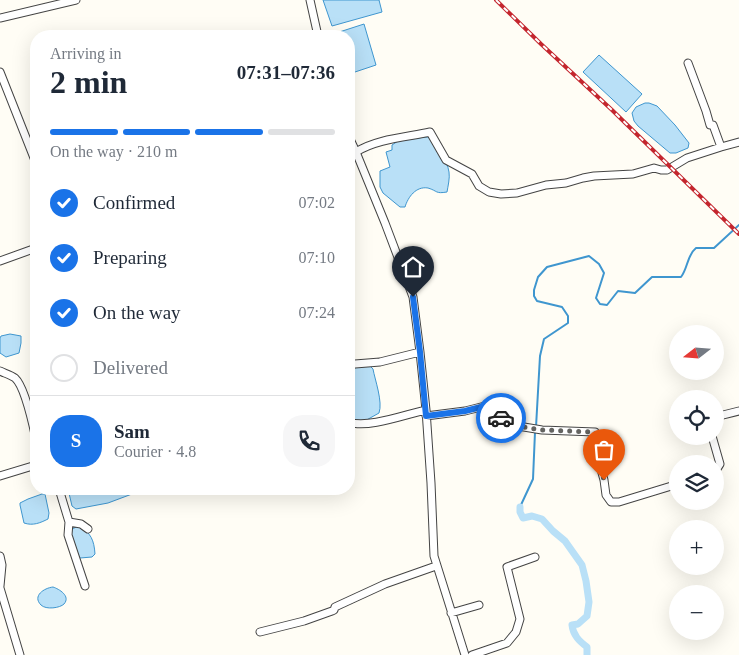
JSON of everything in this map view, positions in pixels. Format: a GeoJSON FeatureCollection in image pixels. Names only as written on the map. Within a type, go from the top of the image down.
{"type":"FeatureCollection","features":[{"type":"Feature","properties":{"kind":"street"},"geometry":{"type":"LineString","coordinates":[[0,18],[76,0]]}},
{"type":"Feature","properties":{"kind":"street"},"geometry":{"type":"LineString","coordinates":[[310,0],[317,30]]}},
{"type":"Feature","properties":{"kind":"street"},"geometry":{"type":"LineString","coordinates":[[688,63],[710,125],[713,125],[721,148]]}},
{"type":"Feature","properties":{"kind":"street"},"geometry":{"type":"LineString","coordinates":[[0,72],[30,148]]}},
{"type":"Feature","properties":{"kind":"street"},"geometry":{"type":"LineString","coordinates":[[355,152],[385,141],[430,132],[446,160],[472,174],[479,186],[489,192],[501,194],[517,193],[546,185],[566,183],[594,176],[632,174],[654,168],[668,170],[687,158],[739,142]]}},
{"type":"Feature","properties":{"kind":"street"},"geometry":{"type":"LineString","coordinates":[[355,159],[389,232],[413,297],[432,483],[434,556],[465,655]]}},
{"type":"Feature","properties":{"kind":"street"},"geometry":{"type":"LineString","coordinates":[[0,261],[30,250]]}},
{"type":"Feature","properties":{"kind":"street"},"geometry":{"type":"LineString","coordinates":[[355,364],[380,362],[420,352]]}},
{"type":"Feature","properties":{"kind":"street"},"geometry":{"type":"LineString","coordinates":[[0,371],[14,378],[19,383],[30,413]]}},
{"type":"Feature","properties":{"kind":"street"},"geometry":{"type":"LineString","coordinates":[[355,424],[426,413],[465,411],[489,405],[506,424],[542,430],[595,432],[606,495],[611,502],[619,502],[669,487]]}},
{"type":"Feature","properties":{"kind":"street"},"geometry":{"type":"LineString","coordinates":[[724,414],[739,410]]}},
{"type":"Feature","properties":{"kind":"street"},"geometry":{"type":"LineString","coordinates":[[0,476],[30,467]]}},
{"type":"Feature","properties":{"kind":"street"},"geometry":{"type":"LineString","coordinates":[[61,495],[69,522],[68,535],[85,586]]}},
{"type":"Feature","properties":{"kind":"street"},"geometry":{"type":"LineString","coordinates":[[69,522],[81,524],[88,528]]}},
{"type":"Feature","properties":{"kind":"street"},"geometry":{"type":"LineString","coordinates":[[0,556],[2,565],[0,587],[20,655]]}},
{"type":"Feature","properties":{"kind":"street"},"geometry":{"type":"LineString","coordinates":[[472,655],[507,643],[516,632],[520,619],[507,567],[535,557]]}},
{"type":"Feature","properties":{"kind":"street"},"geometry":{"type":"LineString","coordinates":[[260,632],[304,621],[332,611],[335,607],[385,584],[436,566]]}},
{"type":"Feature","properties":{"kind":"street"},"geometry":{"type":"LineString","coordinates":[[451,613],[479,605]]}},
{"type":"Feature","properties":{"kind":"water"},"geometry":{"type":"Polygon","coordinates":[[[323,0],[379,0],[382,12],[332,26],[323,0]]]}},
{"type":"Feature","properties":{"kind":"water"},"geometry":{"type":"Polygon","coordinates":[[[364,24],[376,65],[355,72],[355,30],[346,30],[364,24]]]}},
{"type":"Feature","properties":{"kind":"water"},"geometry":{"type":"Polygon","coordinates":[[[599,55],[642,94],[626,112],[583,72],[599,55]]]}},
{"type":"Feature","properties":{"kind":"water"},"geometry":{"type":"Polygon","coordinates":[[[645,103],[657,106],[689,143],[688,148],[676,153],[670,153],[638,126],[634,121],[632,113],[636,107],[645,103]]]}},
{"type":"Feature","properties":{"kind":"water"},"geometry":{"type":"Polygon","coordinates":[[[429,137],[441,153],[448,167],[449,182],[447,192],[438,192],[428,188],[416,190],[410,196],[405,207],[400,207],[383,193],[380,187],[380,171],[390,167],[386,152],[392,150],[392,145],[398,141],[429,137]]]}},
{"type":"Feature","properties":{"kind":"water"},"geometry":{"type":"Polygon","coordinates":[[[10,334],[21,336],[21,343],[19,353],[6,357],[0,353],[0,338],[10,334]]]}},
{"type":"Feature","properties":{"kind":"water"},"geometry":{"type":"Polygon","coordinates":[[[370,366],[373,369],[380,403],[379,413],[363,422],[355,420],[355,367],[370,366]]]}},
{"type":"Feature","properties":{"kind":"water"},"geometry":{"type":"Polygon","coordinates":[[[45,495],[49,513],[48,519],[36,524],[24,523],[20,503],[45,495]]]}},
{"type":"Feature","properties":{"kind":"water"},"geometry":{"type":"Polygon","coordinates":[[[69,495],[129,495],[108,503],[76,509],[72,506],[69,495]]]}},
{"type":"Feature","properties":{"kind":"water"},"geometry":{"type":"Polygon","coordinates":[[[79,526],[89,534],[93,541],[95,554],[92,557],[80,558],[74,548],[71,537],[72,529],[79,526]]]}},
{"type":"Feature","properties":{"kind":"water"},"geometry":{"type":"Polygon","coordinates":[[[53,587],[63,593],[66,601],[64,604],[56,607],[43,607],[39,602],[38,596],[46,589],[53,587]]]}},
{"type":"Feature","properties":{"kind":"waterway"},"geometry":{"type":"LineString","coordinates":[[536,427],[540,356],[544,339],[568,323],[568,316],[562,307],[537,301],[534,296],[538,277],[547,267],[589,256],[599,264],[604,273],[596,298],[600,304],[607,305],[618,291],[635,293],[652,277],[681,277],[691,254],[696,248],[714,248],[739,225]]}},
{"type":"Feature","properties":{"kind":"waterway"},"geometry":{"type":"LineString","coordinates":[[520,507],[533,479],[535,432]]}},
{"type":"Feature","properties":{"kind":"waterway"},"geometry":{"type":"LineString","coordinates":[[520,507],[523,518],[532,516],[542,519],[565,541],[582,565],[589,602],[587,616],[578,624],[572,625],[577,637],[587,647],[587,655]]}},
{"type":"Feature","properties":{"kind":"railway"},"geometry":{"type":"LineString","coordinates":[[496,0],[739,234]]}},
{"type":"Feature","properties":{"kind":"way so far"},"geometry":{"type":"LineString","coordinates":[[501,418],[506,424],[542,430],[595,432],[599,462],[604,480]]}},
{"type":"Feature","properties":{"kind":"route"},"geometry":{"type":"LineString","coordinates":[[413,297],[426,416],[465,411],[489,405],[501,418]]}}]}
